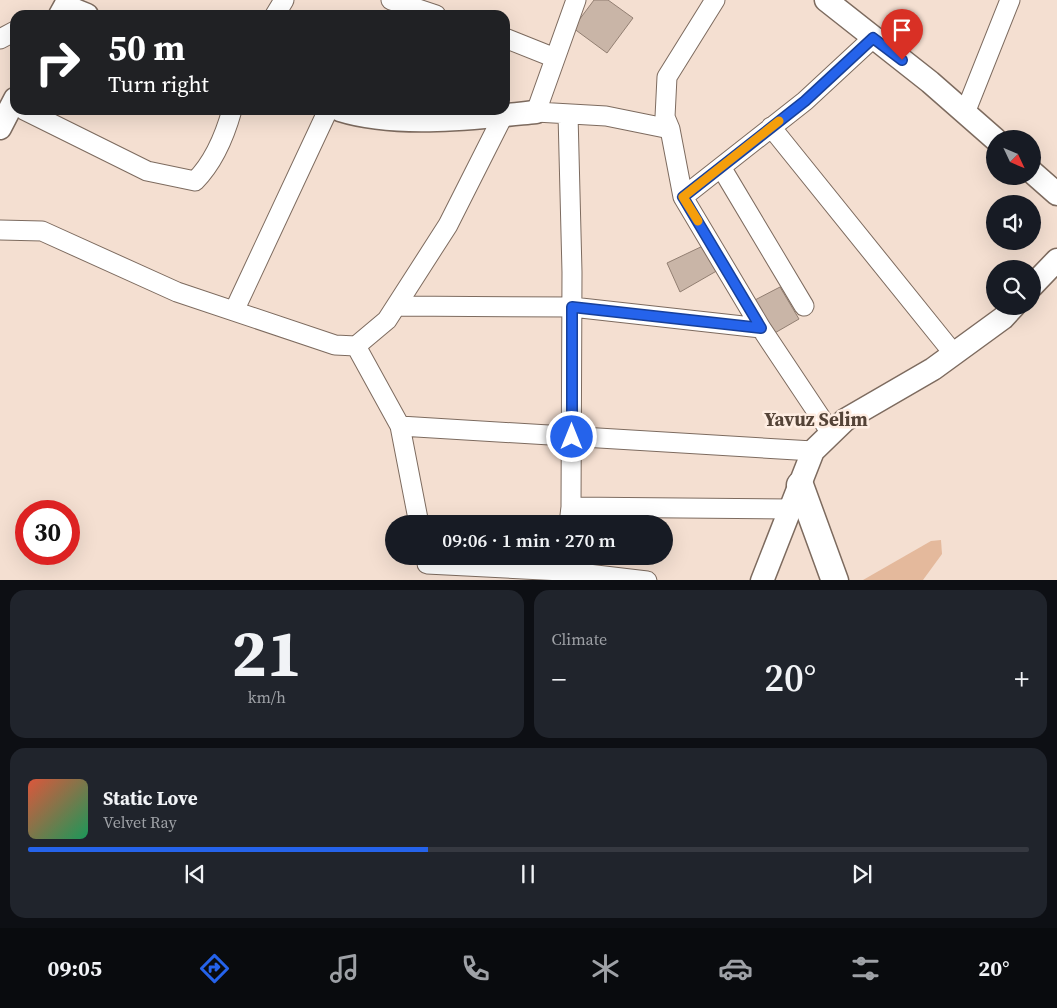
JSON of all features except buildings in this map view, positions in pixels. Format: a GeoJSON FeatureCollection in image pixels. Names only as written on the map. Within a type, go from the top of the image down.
{"type":"FeatureCollection","features":[{"type":"Feature","properties":{"kind":"main road"},"geometry":{"type":"LineString","coordinates":[[800,485],[835,580]]}},
{"type":"Feature","properties":{"kind":"street"},"geometry":{"type":"LineString","coordinates":[[391,0],[421,10]]}},
{"type":"Feature","properties":{"kind":"street"},"geometry":{"type":"LineString","coordinates":[[536,112],[576,0]]}},
{"type":"Feature","properties":{"kind":"street"},"geometry":{"type":"LineString","coordinates":[[715,0],[666,78],[664,117],[670,129],[683,197],[761,328],[831,433]]}},
{"type":"Feature","properties":{"kind":"street"},"geometry":{"type":"LineString","coordinates":[[826,0],[930,82],[986,131]]}},
{"type":"Feature","properties":{"kind":"street"},"geometry":{"type":"LineString","coordinates":[[965,113],[1010,0]]}},
{"type":"Feature","properties":{"kind":"street"},"geometry":{"type":"LineString","coordinates":[[683,197],[805,101],[873,38]]}},
{"type":"Feature","properties":{"kind":"street"},"geometry":{"type":"LineString","coordinates":[[510,40],[555,58]]}},
{"type":"Feature","properties":{"kind":"street"},"geometry":{"type":"LineString","coordinates":[[357,115],[413,120],[503,116],[536,112],[606,116],[670,129]]}},
{"type":"Feature","properties":{"kind":"street"},"geometry":{"type":"LineString","coordinates":[[0,128],[10,114]]}},
{"type":"Feature","properties":{"kind":"street"},"geometry":{"type":"LineString","coordinates":[[568,114],[572,307],[570,515],[790,509]]}},
{"type":"Feature","properties":{"kind":"street"},"geometry":{"type":"LineString","coordinates":[[37,115],[147,171],[196,181],[207,170],[230,115]]}},
{"type":"Feature","properties":{"kind":"street"},"geometry":{"type":"LineString","coordinates":[[234,311],[326,115]]}},
{"type":"Feature","properties":{"kind":"street"},"geometry":{"type":"LineString","coordinates":[[0,230],[42,231],[177,292],[335,345],[356,346],[387,320],[448,225],[503,116]]}},
{"type":"Feature","properties":{"kind":"street"},"geometry":{"type":"LineString","coordinates":[[771,127],[954,354]]}},
{"type":"Feature","properties":{"kind":"street"},"geometry":{"type":"LineString","coordinates":[[721,168],[804,306]]}},
{"type":"Feature","properties":{"kind":"street"},"geometry":{"type":"LineString","coordinates":[[1041,180],[1057,194]]}},
{"type":"Feature","properties":{"kind":"street"},"geometry":{"type":"LineString","coordinates":[[1041,277],[1057,260]]}},
{"type":"Feature","properties":{"kind":"street"},"geometry":{"type":"LineString","coordinates":[[396,306],[572,307],[761,328]]}},
{"type":"Feature","properties":{"kind":"street"},"geometry":{"type":"LineString","coordinates":[[762,580],[813,451],[846,420],[933,369],[1006,315]]}},
{"type":"Feature","properties":{"kind":"street"},"geometry":{"type":"LineString","coordinates":[[356,346],[400,426],[417,515]]}},
{"type":"Feature","properties":{"kind":"street"},"geometry":{"type":"LineString","coordinates":[[400,426],[813,451]]}},
{"type":"Feature","properties":{"kind":"street"},"geometry":{"type":"LineString","coordinates":[[426,567],[563,569],[647,580]]}},
{"type":"Feature","properties":{"kind":"shaded area"},"geometry":{"type":"Polygon","coordinates":[[[941,540],[942,554],[923,580],[863,580],[931,541],[941,540]]]}},
{"type":"Feature","properties":{"kind":"slow traffic"},"geometry":{"type":"LineString","coordinates":[[698,221],[683,197],[779,121]]}},
{"type":"Feature","properties":{"kind":"district","name":"Yavuz Selim"},"geometry":{"type":"Point","coordinates":[816,419]}},
{"type":"Feature","properties":{"kind":"route"},"geometry":{"type":"LineString","coordinates":[[572,437],[572,307],[761,328],[683,197],[805,101],[873,38],[902,60]]}}]}
